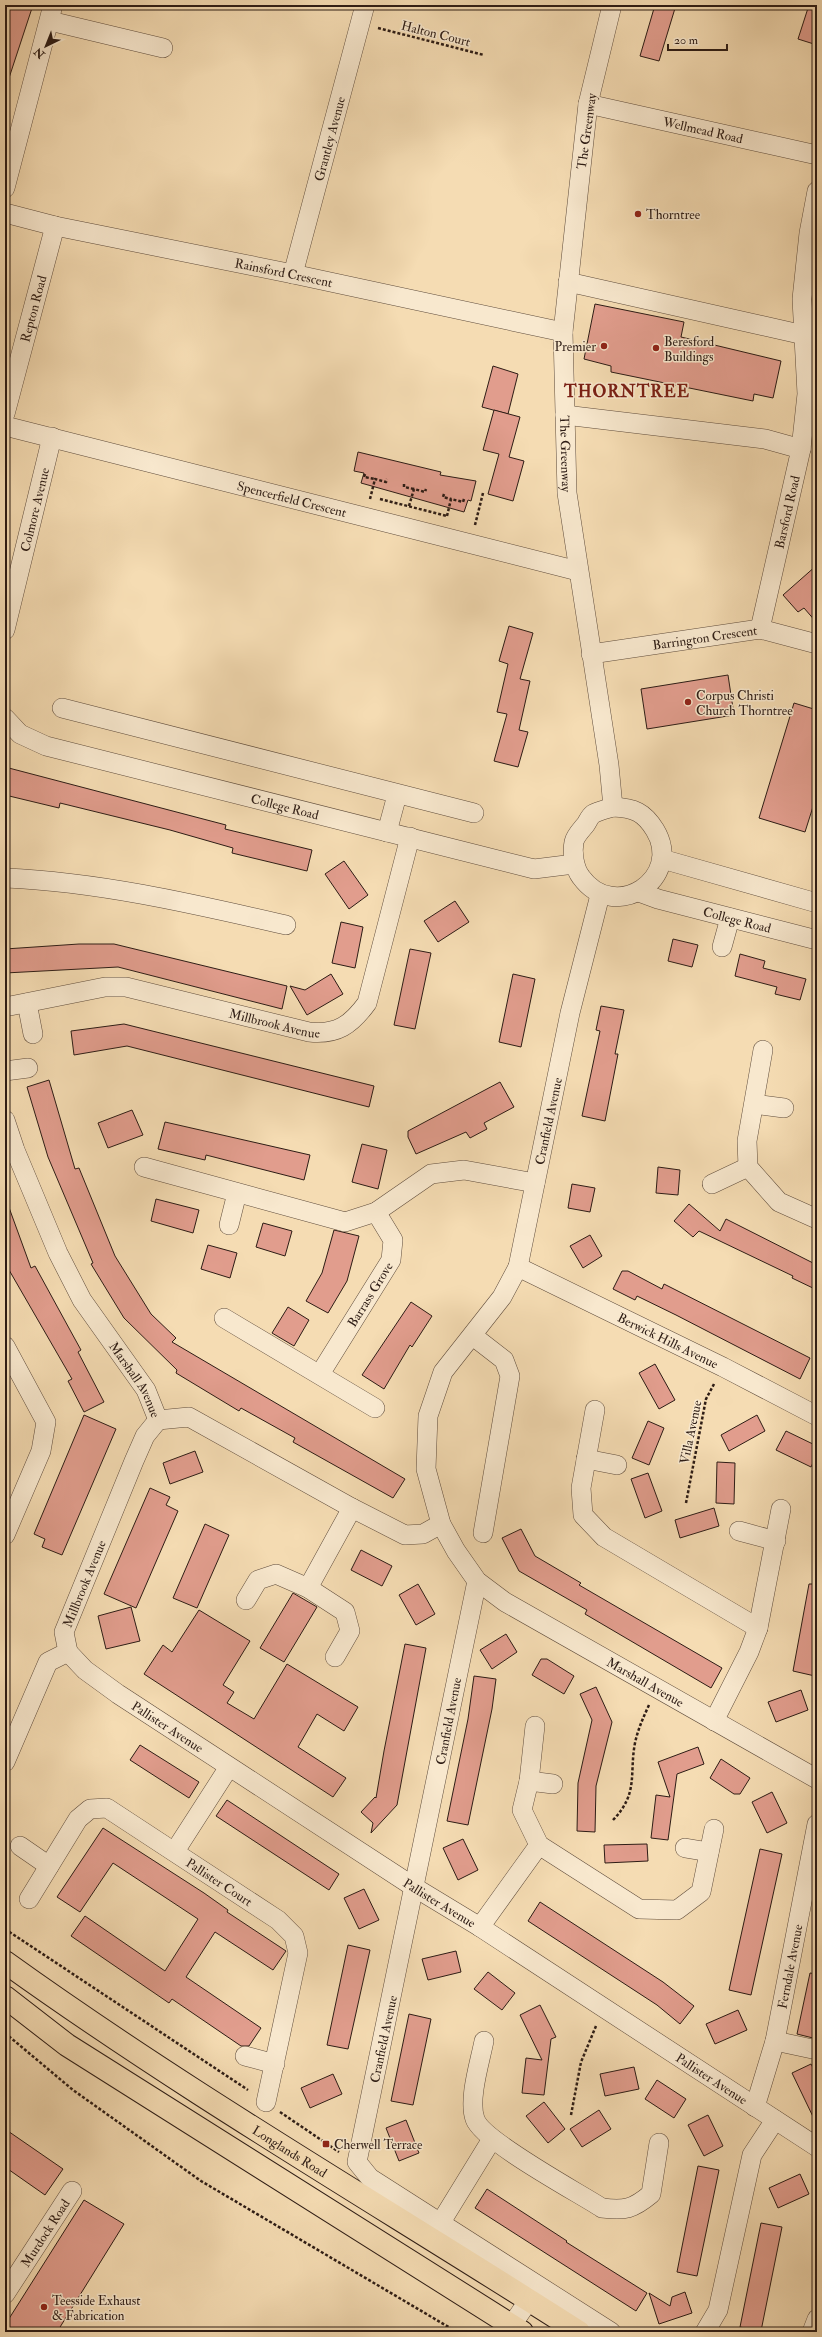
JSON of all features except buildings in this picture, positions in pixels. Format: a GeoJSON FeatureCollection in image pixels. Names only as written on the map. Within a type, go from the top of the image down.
{"type":"FeatureCollection","features":[{"type":"Feature","properties":{"kind":"main road","name":"Longlands Road"},"geometry":{"type":"LineString","coordinates":[[5,1962],[92,2025],[312,2166],[579,2332]]}},
{"type":"Feature","properties":{"kind":"main road"},"geometry":{"type":"LineString","coordinates":[[5,1997],[67,2045],[514,2330]]}},
{"type":"Feature","properties":{"kind":"street","name":"Grantley Avenue"},"geometry":{"type":"LineString","coordinates":[[293,274],[366,5]]}},
{"type":"Feature","properties":{"kind":"street","name":"The Greenway"},"geometry":{"type":"LineString","coordinates":[[612,5],[588,104],[563,332],[567,493],[609,765],[613,807]]}},
{"type":"Feature","properties":{"kind":"street"},"geometry":{"type":"LineString","coordinates":[[5,188],[52,13],[163,48]]}},
{"type":"Feature","properties":{"kind":"street","name":"Wellmead Road"},"geometry":{"type":"LineString","coordinates":[[588,104],[817,156]]}},
{"type":"Feature","properties":{"kind":"street","name":"Barsford Road"},"geometry":{"type":"LineString","coordinates":[[760,629],[802,449],[812,396],[804,335],[810,285],[809,233],[817,191]]}},
{"type":"Feature","properties":{"kind":"street","name":"Rainsford Crescent"},"geometry":{"type":"LineString","coordinates":[[5,213],[55,226],[293,274],[563,332]]}},
{"type":"Feature","properties":{"kind":"street","name":"Repton Road"},"geometry":{"type":"LineString","coordinates":[[5,414],[55,226]]}},
{"type":"Feature","properties":{"kind":"street"},"geometry":{"type":"LineString","coordinates":[[568,282],[804,335]]}},
{"type":"Feature","properties":{"kind":"street"},"geometry":{"type":"LineString","coordinates":[[565,415],[765,439],[802,449]]}},
{"type":"Feature","properties":{"kind":"street","name":"Spencerfield Crescent"},"geometry":{"type":"LineString","coordinates":[[5,426],[578,571]]}},
{"type":"Feature","properties":{"kind":"street","name":"Colmore Avenue"},"geometry":{"type":"LineString","coordinates":[[5,630],[52,437]]}},
{"type":"Feature","properties":{"kind":"street","name":"Barrington Crescent"},"geometry":{"type":"LineString","coordinates":[[591,654],[760,629],[817,644]]}},
{"type":"Feature","properties":{"kind":"street"},"geometry":{"type":"LineString","coordinates":[[62,708],[474,813]]}},
{"type":"Feature","properties":{"kind":"street","name":"College Road"},"geometry":{"type":"LineString","coordinates":[[5,718],[20,734],[46,746],[534,868],[574,864]]}},
{"type":"Feature","properties":{"kind":"street"},"geometry":{"type":"LineString","coordinates":[[387,832],[397,794]]}},
{"type":"Feature","properties":{"kind":"street"},"geometry":{"type":"LineString","coordinates":[[613,807],[629,808],[648,818],[661,840],[662,859],[656,876],[639,892],[620,897],[600,895],[581,877],[574,864],[574,841],[592,814],[613,807]]}},
{"type":"Feature","properties":{"kind":"street","name":"Millbrook Avenue"},"geometry":{"type":"LineString","coordinates":[[5,1007],[105,987],[126,987],[309,1032],[326,1034],[341,1028],[356,1019],[367,1003],[410,837]]}},
{"type":"Feature","properties":{"kind":"street"},"geometry":{"type":"LineString","coordinates":[[662,859],[817,903]]}},
{"type":"Feature","properties":{"kind":"street"},"geometry":{"type":"LineString","coordinates":[[5,878],[50,880],[124,892],[206,907],[286,925]]}},
{"type":"Feature","properties":{"kind":"street","name":"College Road"},"geometry":{"type":"LineString","coordinates":[[639,892],[658,899],[817,940]]}},
{"type":"Feature","properties":{"kind":"street","name":"Cranfield Avenue"},"geometry":{"type":"LineString","coordinates":[[357,2162],[477,1581],[441,1524],[426,1469],[428,1416],[443,1372],[473,1336],[502,1297],[518,1267],[570,1013],[600,895]]}},
{"type":"Feature","properties":{"kind":"street"},"geometry":{"type":"LineString","coordinates":[[722,947],[730,918]]}},
{"type":"Feature","properties":{"kind":"street"},"geometry":{"type":"LineString","coordinates":[[27,1003],[33,1034]]}},
{"type":"Feature","properties":{"kind":"street"},"geometry":{"type":"LineString","coordinates":[[763,1050],[747,1141],[748,1167],[779,1202],[817,1219]]}},
{"type":"Feature","properties":{"kind":"street"},"geometry":{"type":"LineString","coordinates":[[5,1071],[28,1068]]}},
{"type":"Feature","properties":{"kind":"street"},"geometry":{"type":"LineString","coordinates":[[754,1104],[784,1108]]}},
{"type":"Feature","properties":{"kind":"street","name":"Marshall Avenue"},"geometry":{"type":"LineString","coordinates":[[5,1120],[15,1150],[58,1252],[82,1300],[146,1390],[158,1420],[189,1417],[352,1508],[405,1535],[423,1534],[441,1524]]}},
{"type":"Feature","properties":{"kind":"street"},"geometry":{"type":"LineString","coordinates":[[712,1184],[748,1167]]}},
{"type":"Feature","properties":{"kind":"street"},"geometry":{"type":"LineString","coordinates":[[144,1168],[345,1222],[376,1212],[413,1184],[431,1174],[464,1170],[535,1183]]}},
{"type":"Feature","properties":{"kind":"street"},"geometry":{"type":"LineString","coordinates":[[229,1225],[237,1193]]}},
{"type":"Feature","properties":{"kind":"street","name":"Barrass Grove"},"geometry":{"type":"LineString","coordinates":[[320,1374],[391,1260],[393,1240],[376,1212]]}},
{"type":"Feature","properties":{"kind":"street","name":"Berwick Hills Avenue"},"geometry":{"type":"LineString","coordinates":[[518,1267],[723,1367],[817,1416]]}},
{"type":"Feature","properties":{"kind":"street"},"geometry":{"type":"LineString","coordinates":[[224,1318],[375,1408]]}},
{"type":"Feature","properties":{"kind":"street"},"geometry":{"type":"LineString","coordinates":[[473,1336],[504,1360],[510,1376],[483,1533]]}},
{"type":"Feature","properties":{"kind":"street"},"geometry":{"type":"LineString","coordinates":[[5,1346],[46,1422],[41,1451],[5,1535]]}},
{"type":"Feature","properties":{"kind":"street"},"geometry":{"type":"LineString","coordinates":[[595,1410],[581,1488],[583,1515],[604,1537],[758,1628]]}},
{"type":"Feature","properties":{"kind":"street","name":"Millbrook Avenue"},"geometry":{"type":"LineString","coordinates":[[68,1652],[64,1632],[145,1436],[158,1420]]}},
{"type":"Feature","properties":{"kind":"street"},"geometry":{"type":"LineString","coordinates":[[586,1458],[616,1465]]}},
{"type":"Feature","properties":{"kind":"street"},"geometry":{"type":"LineString","coordinates":[[308,1588],[352,1508]]}},
{"type":"Feature","properties":{"kind":"street"},"geometry":{"type":"LineString","coordinates":[[714,1721],[748,1652],[758,1628],[781,1509]]}},
{"type":"Feature","properties":{"kind":"street"},"geometry":{"type":"LineString","coordinates":[[739,1532],[776,1541]]}},
{"type":"Feature","properties":{"kind":"street"},"geometry":{"type":"LineString","coordinates":[[246,1600],[258,1580],[276,1574],[308,1588],[345,1612],[350,1631],[335,1657]]}},
{"type":"Feature","properties":{"kind":"street","name":"Marshall Avenue"},"geometry":{"type":"LineString","coordinates":[[477,1581],[505,1602],[817,1779]]}},
{"type":"Feature","properties":{"kind":"street"},"geometry":{"type":"LineString","coordinates":[[5,1762],[48,1662],[68,1652]]}},
{"type":"Feature","properties":{"kind":"street","name":"Pallister Avenue"},"geometry":{"type":"LineString","coordinates":[[68,1652],[84,1670],[229,1768],[414,1887],[480,1927],[817,2147]]}},
{"type":"Feature","properties":{"kind":"street"},"geometry":{"type":"LineString","coordinates":[[535,1726],[529,1781],[522,1810],[539,1845],[639,1909],[677,1910],[700,1892],[714,1829]]}},
{"type":"Feature","properties":{"kind":"street"},"geometry":{"type":"LineString","coordinates":[[175,1851],[229,1768]]}},
{"type":"Feature","properties":{"kind":"street"},"geometry":{"type":"LineString","coordinates":[[529,1781],[553,1784]]}},
{"type":"Feature","properties":{"kind":"street","name":"Pallister Court"},"geometry":{"type":"LineString","coordinates":[[28,1899],[78,1819],[90,1809],[107,1808],[175,1851],[278,1920],[294,1936],[298,1953],[266,2102]]}},
{"type":"Feature","properties":{"kind":"street","name":"Ferndale Avenue"},"geometry":{"type":"LineString","coordinates":[[755,2107],[775,2041],[817,1824]]}},
{"type":"Feature","properties":{"kind":"street"},"geometry":{"type":"LineString","coordinates":[[480,1927],[539,1845]]}},
{"type":"Feature","properties":{"kind":"street"},"geometry":{"type":"LineString","coordinates":[[20,1846],[49,1866]]}},
{"type":"Feature","properties":{"kind":"street"},"geometry":{"type":"LineString","coordinates":[[685,1848],[709,1852]]}},
{"type":"Feature","properties":{"kind":"street"},"geometry":{"type":"LineString","coordinates":[[484,2041],[472,2105],[475,2121],[492,2139],[602,2208],[620,2210],[637,2206],[651,2194],[659,2143]]}},
{"type":"Feature","properties":{"kind":"street"},"geometry":{"type":"LineString","coordinates":[[775,2041],[817,2050]]}},
{"type":"Feature","properties":{"kind":"street"},"geometry":{"type":"LineString","coordinates":[[245,2056],[275,2064]]}},
{"type":"Feature","properties":{"kind":"street"},"geometry":{"type":"LineString","coordinates":[[705,2332],[718,2310],[752,2155],[775,2120]]}},
{"type":"Feature","properties":{"kind":"street"},"geometry":{"type":"LineString","coordinates":[[441,2222],[492,2139]]}},
{"type":"Feature","properties":{"kind":"street"},"geometry":{"type":"LineString","coordinates":[[357,2162],[370,2178],[611,2332]]}},
{"type":"Feature","properties":{"kind":"street","name":"Murdock Road"},"geometry":{"type":"LineString","coordinates":[[5,2294],[72,2191]]}},
{"type":"Feature","properties":{"kind":"street"},"geometry":{"type":"LineString","coordinates":[[514,2330],[529,2300]]}},
{"type":"Feature","properties":{"kind":"street"},"geometry":{"type":"LineString","coordinates":[[812,2332],[817,2319]]}},
{"type":"Feature","properties":{"kind":"path","name":"Halton Court"},"geometry":{"type":"LineString","coordinates":[[361,24],[484,55]]}},
{"type":"Feature","properties":{"kind":"path"},"geometry":{"type":"LineString","coordinates":[[365,474],[364,477],[386,482],[387,479]]}},
{"type":"Feature","properties":{"kind":"path"},"geometry":{"type":"LineString","coordinates":[[375,479],[370,497],[447,516],[452,499]]}},
{"type":"Feature","properties":{"kind":"path"},"geometry":{"type":"LineString","coordinates":[[404,484],[404,487],[425,492],[426,489]]}},
{"type":"Feature","properties":{"kind":"path"},"geometry":{"type":"LineString","coordinates":[[409,506],[414,489]]}},
{"type":"Feature","properties":{"kind":"path"},"geometry":{"type":"LineString","coordinates":[[469,544],[483,492]]}},
{"type":"Feature","properties":{"kind":"path"},"geometry":{"type":"LineString","coordinates":[[444,494],[443,497],[463,502],[464,499]]}},
{"type":"Feature","properties":{"kind":"path","name":"Villa Avenue"},"geometry":{"type":"LineString","coordinates":[[686,1503],[706,1399],[723,1367]]}},
{"type":"Feature","properties":{"kind":"path"},"geometry":{"type":"LineString","coordinates":[[614,1820],[621,1812],[632,1788],[635,1744],[639,1727],[658,1688]]}},
{"type":"Feature","properties":{"kind":"path"},"geometry":{"type":"LineString","coordinates":[[5,1929],[266,2102],[326,2144],[357,2162]]}},
{"type":"Feature","properties":{"kind":"path"},"geometry":{"type":"LineString","coordinates":[[571,2115],[581,2062],[590,2036],[604,2008]]}},
{"type":"Feature","properties":{"kind":"path"},"geometry":{"type":"LineString","coordinates":[[5,2033],[73,2090],[201,2180],[457,2332]]}},
{"type":"Feature","properties":{"kind":"place","name":"Thorntree"},"geometry":{"type":"Point","coordinates":[638,214]}},
{"type":"Feature","properties":{"kind":"place","name":"Premier"},"geometry":{"type":"Point","coordinates":[604,346]}},
{"type":"Feature","properties":{"kind":"place","name":"Beresford Buildings"},"geometry":{"type":"Point","coordinates":[656,348]}},
{"type":"Feature","properties":{"kind":"place","name":"Corpus Christi Church Thorntree"},"geometry":{"type":"Point","coordinates":[688,702]}},
{"type":"Feature","properties":{"kind":"place","name":"Cherwell Terrace"},"geometry":{"type":"Point","coordinates":[326,2144]}},
{"type":"Feature","properties":{"kind":"place","name":"Teesside Exhaust & Fabrication"},"geometry":{"type":"Point","coordinates":[44,2307]}},
{"type":"Feature","properties":{"kind":"district","name":"THORNTREE"},"geometry":{"type":"Point","coordinates":[627,391]}}]}
